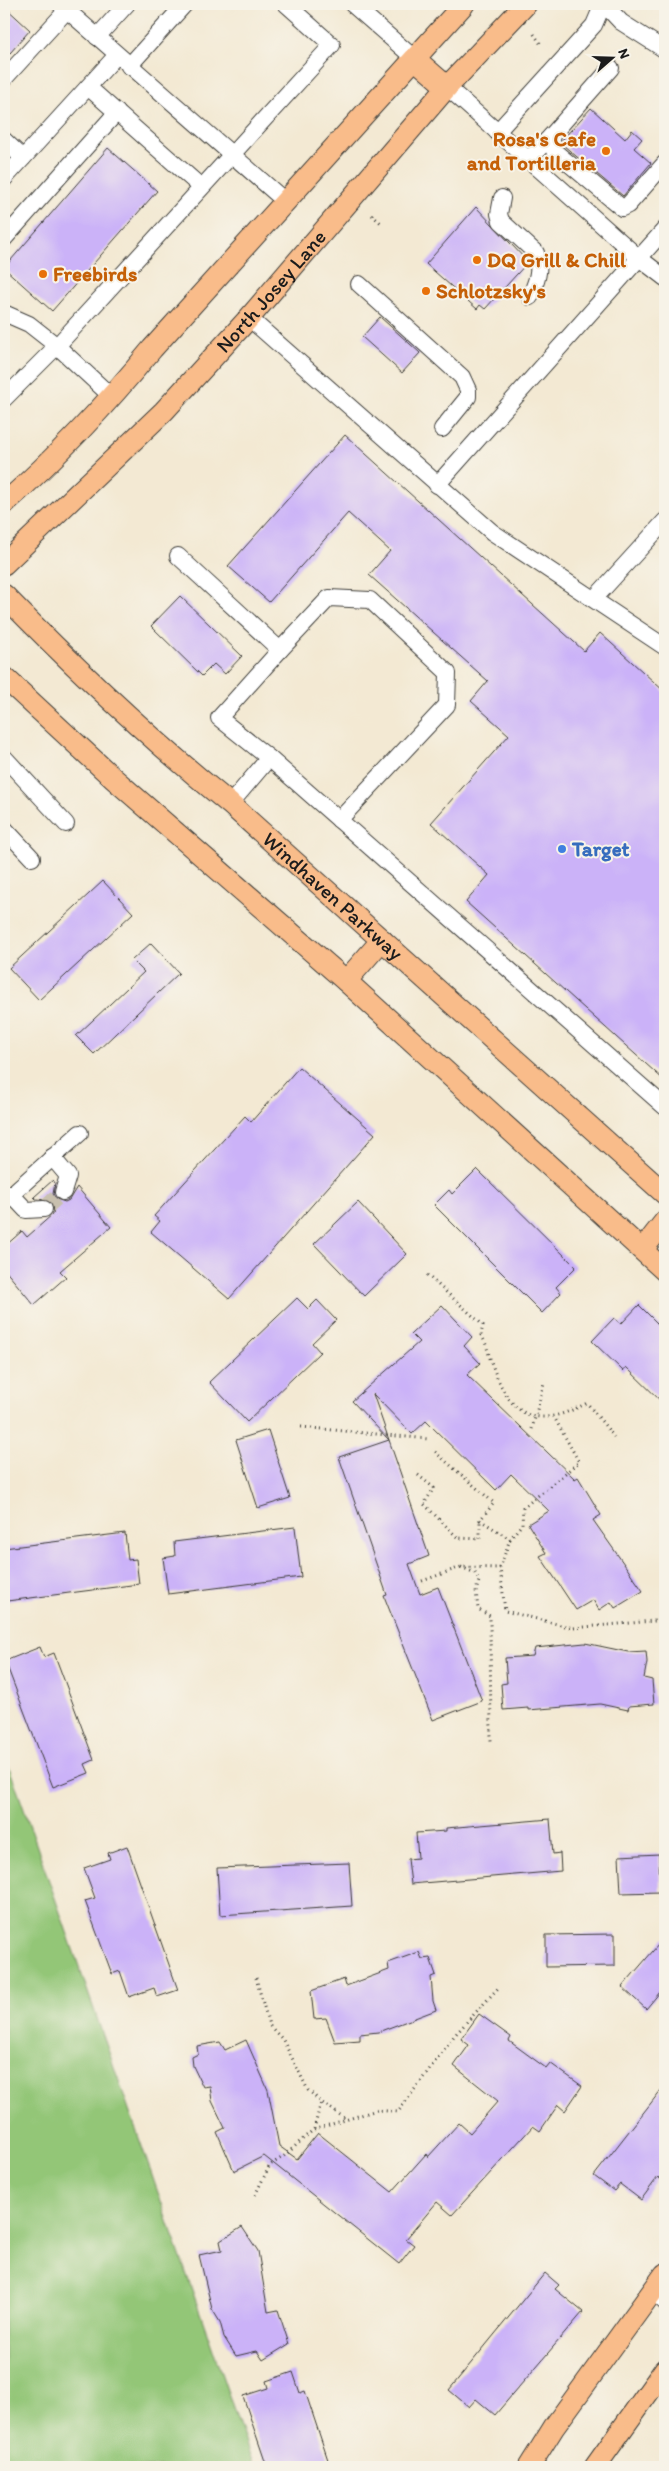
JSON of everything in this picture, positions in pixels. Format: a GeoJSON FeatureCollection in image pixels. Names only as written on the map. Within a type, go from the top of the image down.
{"type":"FeatureCollection","features":[{"type":"Feature","properties":{"kind":"main road"},"geometry":{"type":"LineString","coordinates":[[4,504],[53,460],[112,398],[152,349],[464,4]]}},
{"type":"Feature","properties":{"kind":"main road","name":"North Josey Lane"},"geometry":{"type":"LineString","coordinates":[[4,564],[164,411],[250,318],[447,88],[526,4]]}},
{"type":"Feature","properties":{"kind":"main road"},"geometry":{"type":"LineString","coordinates":[[415,59],[447,88]]}},
{"type":"Feature","properties":{"kind":"main road","name":"Windhaven Parkway"},"geometry":{"type":"LineString","coordinates":[[4,595],[83,676],[168,754],[230,804],[665,1194]]}},
{"type":"Feature","properties":{"kind":"main road"},"geometry":{"type":"LineString","coordinates":[[4,677],[106,772],[346,981],[665,1271]]}},
{"type":"Feature","properties":{"kind":"main road"},"geometry":{"type":"LineString","coordinates":[[346,981],[382,940]]}},
{"type":"Feature","properties":{"kind":"main road"},"geometry":{"type":"LineString","coordinates":[[643,1250],[665,1221]]}},
{"type":"Feature","properties":{"kind":"main road"},"geometry":{"type":"LineString","coordinates":[[529,2467],[554,2427],[659,2296],[665,2274]]}},
{"type":"Feature","properties":{"kind":"main road"},"geometry":{"type":"LineString","coordinates":[[595,2467],[665,2369]]}},
{"type":"Feature","properties":{"kind":"lane"},"geometry":{"type":"LineString","coordinates":[[97,37],[127,4]]}},
{"type":"Feature","properties":{"kind":"lane"},"geometry":{"type":"LineString","coordinates":[[129,66],[184,4]]}},
{"type":"Feature","properties":{"kind":"lane"},"geometry":{"type":"LineString","coordinates":[[4,399],[57,346],[332,45],[286,4]]}},
{"type":"Feature","properties":{"kind":"lane"},"geometry":{"type":"LineString","coordinates":[[352,4],[415,59]]}},
{"type":"Feature","properties":{"kind":"lane"},"geometry":{"type":"LineString","coordinates":[[497,132],[594,25],[604,4],[621,22],[665,50]]}},
{"type":"Feature","properties":{"kind":"lane"},"geometry":{"type":"LineString","coordinates":[[4,79],[64,7],[231,156],[286,202]]}},
{"type":"Feature","properties":{"kind":"lane"},"geometry":{"type":"LineString","coordinates":[[4,179],[117,55]]}},
{"type":"Feature","properties":{"kind":"lane"},"geometry":{"type":"LineString","coordinates":[[528,160],[611,68]]}},
{"type":"Feature","properties":{"kind":"lane"},"geometry":{"type":"LineString","coordinates":[[88,87],[201,187]]}},
{"type":"Feature","properties":{"kind":"lane"},"geometry":{"type":"LineString","coordinates":[[447,88],[639,258],[665,278]]}},
{"type":"Feature","properties":{"kind":"lane"},"geometry":{"type":"LineString","coordinates":[[4,239],[117,112]]}},
{"type":"Feature","properties":{"kind":"lane"},"geometry":{"type":"LineString","coordinates":[[551,136],[554,151],[622,208],[628,205],[665,163]]}},
{"type":"Feature","properties":{"kind":"lane"},"geometry":{"type":"LineString","coordinates":[[4,140],[23,158]]}},
{"type":"Feature","properties":{"kind":"lane"},"geometry":{"type":"LineString","coordinates":[[502,198],[499,214],[501,221],[536,254],[539,260],[536,281],[530,297]]}},
{"type":"Feature","properties":{"kind":"lane"},"geometry":{"type":"LineString","coordinates":[[437,485],[665,229]]}},
{"type":"Feature","properties":{"kind":"lane"},"geometry":{"type":"LineString","coordinates":[[358,284],[462,377],[466,384],[468,397],[442,429]]}},
{"type":"Feature","properties":{"kind":"lane"},"geometry":{"type":"LineString","coordinates":[[4,313],[30,324],[57,346],[112,398]]}},
{"type":"Feature","properties":{"kind":"lane"},"geometry":{"type":"LineString","coordinates":[[250,318],[492,532],[665,647]]}},
{"type":"Feature","properties":{"kind":"lane"},"geometry":{"type":"LineString","coordinates":[[594,599],[665,521]]}},
{"type":"Feature","properties":{"kind":"lane"},"geometry":{"type":"LineString","coordinates":[[178,556],[280,650]]}},
{"type":"Feature","properties":{"kind":"lane"},"geometry":{"type":"LineString","coordinates":[[339,820],[447,705],[448,674],[370,600],[329,598],[219,718],[269,758],[339,820],[665,1107]]}},
{"type":"Feature","properties":{"kind":"lane"},"geometry":{"type":"LineString","coordinates":[[4,757],[66,824]]}},
{"type":"Feature","properties":{"kind":"lane"},"geometry":{"type":"LineString","coordinates":[[230,804],[269,758]]}},
{"type":"Feature","properties":{"kind":"lane"},"geometry":{"type":"LineString","coordinates":[[4,828],[32,858]]}},
{"type":"Feature","properties":{"kind":"lane"},"geometry":{"type":"LineString","coordinates":[[44,1210],[26,1210],[7,1198],[80,1133]]}},
{"type":"Feature","properties":{"kind":"lane"},"geometry":{"type":"LineString","coordinates":[[52,1158],[68,1176],[63,1192]]}},
{"type":"Feature","properties":{"kind":"path"},"geometry":{"type":"LineString","coordinates":[[534,34],[542,46]]}},
{"type":"Feature","properties":{"kind":"path"},"geometry":{"type":"LineString","coordinates":[[372,214],[382,224]]}},
{"type":"Feature","properties":{"kind":"path"},"geometry":{"type":"LineString","coordinates":[[427,1276],[483,1325],[481,1335],[488,1344],[489,1358],[498,1382],[510,1403],[526,1414],[554,1417],[587,1403],[614,1437]]}},
{"type":"Feature","properties":{"kind":"path"},"geometry":{"type":"LineString","coordinates":[[532,1429],[544,1383]]}},
{"type":"Feature","properties":{"kind":"path"},"geometry":{"type":"LineString","coordinates":[[554,1417],[580,1462],[524,1508],[522,1524],[510,1540],[500,1568],[505,1611],[574,1628],[665,1620]]}},
{"type":"Feature","properties":{"kind":"path"},"geometry":{"type":"LineString","coordinates":[[300,1427],[429,1439]]}},
{"type":"Feature","properties":{"kind":"path"},"geometry":{"type":"LineString","coordinates":[[418,1476],[434,1488],[424,1504],[458,1538],[480,1539],[480,1520],[494,1504],[435,1452]]}},
{"type":"Feature","properties":{"kind":"path"},"geometry":{"type":"LineString","coordinates":[[480,1520],[510,1540]]}},
{"type":"Feature","properties":{"kind":"path"},"geometry":{"type":"LineString","coordinates":[[422,1581],[461,1567],[500,1568]]}},
{"type":"Feature","properties":{"kind":"path"},"geometry":{"type":"LineString","coordinates":[[461,1567],[475,1573],[480,1581],[476,1592],[478,1609],[490,1616],[491,1744]]}},
{"type":"Feature","properties":{"kind":"path"},"geometry":{"type":"LineString","coordinates":[[256,1978],[269,2026],[283,2040],[308,2090],[321,2102],[346,2119]]}},
{"type":"Feature","properties":{"kind":"path"},"geometry":{"type":"LineString","coordinates":[[255,2195],[270,2165],[283,2157],[314,2130],[377,2110],[398,2112],[454,2036],[500,1986]]}},
{"type":"Feature","properties":{"kind":"path"},"geometry":{"type":"LineString","coordinates":[[314,2130],[321,2102]]}},
{"type":"Feature","properties":{"kind":"green space"},"geometry":{"type":"Polygon","coordinates":[[[4,1753],[19,1795],[254,2467],[4,2467],[4,1753]]]}},
{"type":"Feature","properties":{"kind":"building"},"geometry":{"type":"Polygon","coordinates":[[[4,6],[30,30],[4,60],[4,6]]]}},
{"type":"Feature","properties":{"kind":"building"},"geometry":{"type":"Polygon","coordinates":[[[591,108],[625,139],[632,130],[642,139],[634,148],[651,163],[623,196],[563,145],[562,140],[591,108]]]}},
{"type":"Feature","properties":{"kind":"building"},"geometry":{"type":"Polygon","coordinates":[[[108,148],[157,191],[52,311],[4,268],[108,148]]]}},
{"type":"Feature","properties":{"kind":"building","name":"DQ Grill & Chill"},"geometry":{"type":"Polygon","coordinates":[[[476,207],[528,262],[485,309],[480,305],[477,309],[426,264],[476,207]]]}},
{"type":"Feature","properties":{"kind":"building"},"geometry":{"type":"Polygon","coordinates":[[[380,317],[420,353],[402,373],[362,337],[380,317]]]}},
{"type":"Feature","properties":{"kind":"building","name":"Target"},"geometry":{"type":"Polygon","coordinates":[[[345,435],[584,651],[600,633],[665,692],[665,1081],[466,902],[489,875],[431,823],[509,735],[471,701],[488,681],[369,575],[390,551],[348,513],[269,602],[228,566],[345,435]]]}},
{"type":"Feature","properties":{"kind":"building"},"geometry":{"type":"Polygon","coordinates":[[[180,596],[242,656],[225,674],[214,664],[202,676],[151,626],[180,596]]]}},
{"type":"Feature","properties":{"kind":"building"},"geometry":{"type":"Polygon","coordinates":[[[103,881],[133,913],[39,1000],[9,968],[103,881]]]}},
{"type":"Feature","properties":{"kind":"building"},"geometry":{"type":"Polygon","coordinates":[[[151,943],[179,973],[94,1054],[76,1036],[144,972],[132,960],[151,943]]]}},
{"type":"Feature","properties":{"kind":"building"},"geometry":{"type":"Polygon","coordinates":[[[299,1067],[375,1134],[229,1299],[151,1232],[160,1221],[154,1216],[245,1116],[251,1122],[299,1067]]]}},
{"type":"Feature","properties":{"kind":"building"},"geometry":{"type":"Polygon","coordinates":[[[477,1169],[576,1267],[556,1287],[561,1293],[542,1313],[434,1205],[449,1190],[452,1194],[477,1169]]]}},
{"type":"Feature","properties":{"kind":"building"},"geometry":{"type":"Polygon","coordinates":[[[53,1180],[55,1183],[53,1194],[56,1199],[65,1202],[69,1200],[77,1187],[111,1227],[60,1271],[66,1277],[34,1305],[4,1269],[4,1247],[22,1231],[27,1237],[53,1214],[54,1208],[49,1200],[36,1199],[34,1197],[53,1180]]]}},
{"type":"Feature","properties":{"kind":"building"},"geometry":{"type":"Polygon","coordinates":[[[358,1202],[407,1254],[364,1296],[314,1244],[358,1202]]]}},
{"type":"Feature","properties":{"kind":"building"},"geometry":{"type":"Polygon","coordinates":[[[297,1298],[308,1309],[317,1300],[336,1320],[312,1343],[320,1352],[247,1422],[209,1382],[297,1298]]]}},
{"type":"Feature","properties":{"kind":"building"},"geometry":{"type":"Polygon","coordinates":[[[442,1305],[472,1337],[464,1346],[480,1363],[467,1375],[575,1479],[578,1477],[601,1515],[593,1520],[643,1591],[615,1608],[611,1602],[599,1610],[593,1600],[576,1610],[540,1556],[546,1553],[528,1524],[549,1511],[511,1474],[496,1490],[426,1421],[412,1434],[373,1394],[389,1440],[352,1401],[419,1342],[411,1334],[442,1305]]]}},
{"type":"Feature","properties":{"kind":"building"},"geometry":{"type":"Polygon","coordinates":[[[639,1305],[665,1331],[665,1405],[626,1367],[623,1371],[592,1341],[614,1318],[621,1324],[639,1305]]]}},
{"type":"Feature","properties":{"kind":"building"},"geometry":{"type":"Polygon","coordinates":[[[268,1430],[290,1498],[258,1508],[236,1440],[268,1430]]]}},
{"type":"Feature","properties":{"kind":"building"},"geometry":{"type":"Polygon","coordinates":[[[389,1440],[429,1556],[409,1564],[420,1594],[438,1587],[482,1701],[433,1720],[384,1596],[387,1595],[339,1457],[389,1440]]]}},
{"type":"Feature","properties":{"kind":"building"},"geometry":{"type":"Polygon","coordinates":[[[295,1527],[301,1577],[168,1594],[163,1558],[175,1556],[174,1542],[295,1527]]]}},
{"type":"Feature","properties":{"kind":"building"},"geometry":{"type":"Polygon","coordinates":[[[125,1533],[128,1560],[136,1559],[139,1584],[7,1601],[4,1548],[125,1533]]]}},
{"type":"Feature","properties":{"kind":"building"},"geometry":{"type":"Polygon","coordinates":[[[585,1643],[628,1652],[646,1651],[647,1662],[644,1678],[652,1680],[654,1704],[629,1706],[628,1710],[600,1704],[528,1710],[528,1708],[503,1710],[501,1684],[507,1683],[505,1658],[533,1656],[535,1648],[585,1643]]]}},
{"type":"Feature","properties":{"kind":"building"},"geometry":{"type":"Polygon","coordinates":[[[40,1647],[44,1657],[54,1653],[94,1760],[85,1764],[89,1773],[53,1787],[5,1661],[40,1647]]]}},
{"type":"Feature","properties":{"kind":"building"},"geometry":{"type":"Polygon","coordinates":[[[550,1819],[553,1854],[560,1853],[561,1871],[411,1884],[408,1859],[418,1858],[416,1833],[446,1831],[446,1828],[550,1819]]]}},
{"type":"Feature","properties":{"kind":"building"},"geometry":{"type":"Polygon","coordinates":[[[127,1846],[178,1990],[157,1997],[154,1988],[129,1997],[120,1971],[112,1974],[85,1901],[95,1898],[84,1868],[110,1859],[108,1853],[127,1846]]]}},
{"type":"Feature","properties":{"kind":"building"},"geometry":{"type":"Polygon","coordinates":[[[659,1854],[660,1892],[621,1893],[619,1856],[659,1854]]]}},
{"type":"Feature","properties":{"kind":"building"},"geometry":{"type":"Polygon","coordinates":[[[349,1863],[352,1906],[220,1915],[217,1868],[349,1863]]]}},
{"type":"Feature","properties":{"kind":"building"},"geometry":{"type":"Polygon","coordinates":[[[615,1934],[615,1966],[546,1967],[546,1935],[615,1934]]]}},
{"type":"Feature","properties":{"kind":"building"},"geometry":{"type":"Polygon","coordinates":[[[665,1937],[665,1986],[646,2009],[622,1987],[665,1937]]]}},
{"type":"Feature","properties":{"kind":"building"},"geometry":{"type":"Polygon","coordinates":[[[419,1952],[422,1959],[430,1958],[436,1975],[431,1977],[433,2001],[436,2010],[378,2032],[360,2034],[360,2040],[335,2042],[326,2018],[314,2019],[311,1991],[344,1979],[346,1986],[389,1970],[388,1963],[419,1952]]]}},
{"type":"Feature","properties":{"kind":"building"},"geometry":{"type":"Polygon","coordinates":[[[479,2014],[511,2037],[509,2041],[546,2068],[550,2063],[582,2086],[565,2111],[558,2105],[540,2131],[533,2126],[452,2215],[437,2202],[406,2239],[414,2245],[399,2264],[264,2156],[234,2171],[217,2132],[225,2128],[212,2101],[210,2086],[203,2087],[193,2066],[192,2057],[198,2054],[197,2046],[220,2042],[225,2050],[246,2040],[268,2090],[279,2146],[297,2159],[318,2133],[392,2192],[426,2154],[428,2157],[459,2123],[470,2133],[498,2101],[454,2066],[469,2045],[461,2039],[479,2014]]]}},
{"type":"Feature","properties":{"kind":"building"},"geometry":{"type":"Polygon","coordinates":[[[665,2085],[665,2183],[658,2177],[641,2200],[620,2184],[614,2191],[594,2176],[665,2085]]]}},
{"type":"Feature","properties":{"kind":"building"},"geometry":{"type":"Polygon","coordinates":[[[242,2227],[258,2251],[268,2312],[278,2310],[289,2344],[263,2360],[257,2351],[236,2356],[224,2337],[220,2322],[212,2309],[199,2255],[222,2250],[220,2241],[242,2227]]]}},
{"type":"Feature","properties":{"kind":"building"},"geometry":{"type":"Polygon","coordinates":[[[545,2273],[559,2285],[555,2289],[583,2312],[495,2415],[476,2399],[469,2407],[449,2390],[545,2273]]]}},
{"type":"Feature","properties":{"kind":"building"},"geometry":{"type":"Polygon","coordinates":[[[293,2372],[300,2393],[305,2391],[329,2463],[325,2464],[326,2467],[267,2467],[243,2396],[268,2388],[266,2381],[293,2372]]]}},
{"type":"Feature","properties":{"kind":"tunnel"},"geometry":{"type":"LineString","coordinates":[[44,1209],[63,1192]]}},
{"type":"Feature","properties":{"kind":"place","name":"Rosa's Cafe and Tortilleria"},"geometry":{"type":"Point","coordinates":[606,151]}},
{"type":"Feature","properties":{"kind":"place","name":"DQ Grill & Chill"},"geometry":{"type":"Point","coordinates":[477,260]}},
{"type":"Feature","properties":{"kind":"place","name":"Freebirds"},"geometry":{"type":"Point","coordinates":[43,274]}},
{"type":"Feature","properties":{"kind":"place","name":"Schlotzsky's"},"geometry":{"type":"Point","coordinates":[426,291]}},
{"type":"Feature","properties":{"kind":"place","name":"Target"},"geometry":{"type":"Point","coordinates":[562,849]}}]}
